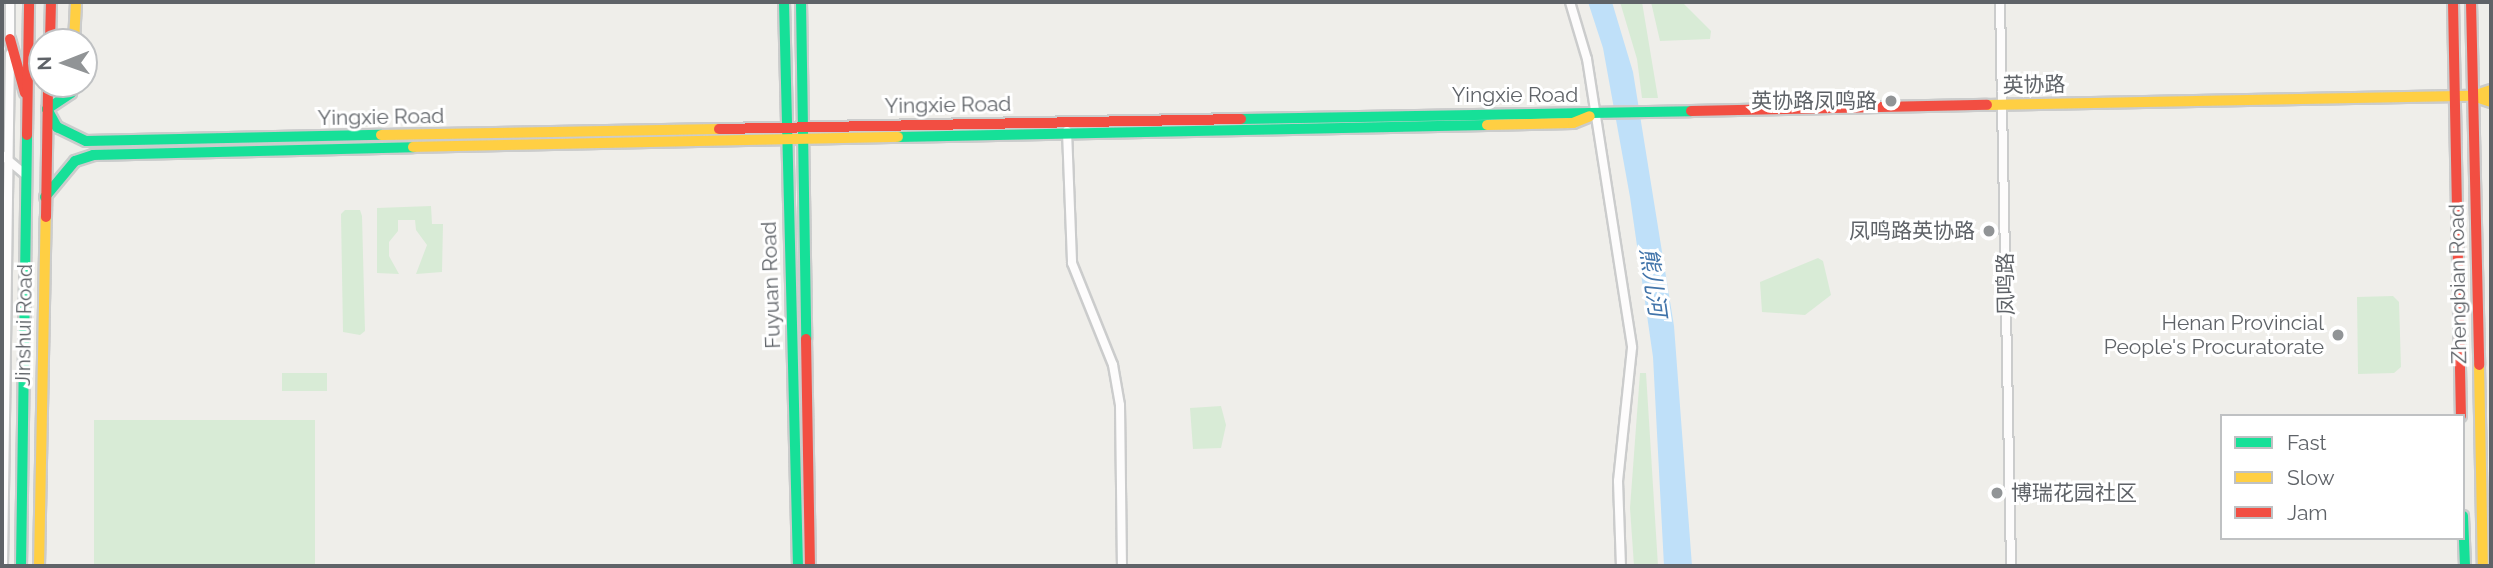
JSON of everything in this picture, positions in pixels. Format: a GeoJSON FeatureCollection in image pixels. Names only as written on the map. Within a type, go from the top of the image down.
{"type":"FeatureCollection","features":[{"type":"Feature","properties":{"kind":"street"},"geometry":{"type":"LineString","coordinates":[[3,566],[10,2]]}},
{"type":"Feature","properties":{"kind":"street","name":"Jinshui Road"},"geometry":{"type":"LineString","coordinates":[[21,566],[29,179],[29,2]]}},
{"type":"Feature","properties":{"kind":"street"},"geometry":{"type":"LineString","coordinates":[[50,28],[51,2]]}},
{"type":"Feature","properties":{"kind":"street"},"geometry":{"type":"LineString","coordinates":[[75,28],[76,2]]}},
{"type":"Feature","properties":{"kind":"street","name":"Fuyuan Road"},"geometry":{"type":"LineString","coordinates":[[784,2],[798,566]]}},
{"type":"Feature","properties":{"kind":"street","name":"Fuyuan Road"},"geometry":{"type":"LineString","coordinates":[[801,2],[810,566]]}},
{"type":"Feature","properties":{"kind":"street"},"geometry":{"type":"LineString","coordinates":[[1570,2],[1584,43],[1601,114],[1632,348],[1618,481],[1621,566]]}},
{"type":"Feature","properties":{"kind":"street","name":"凤鸣路"},"geometry":{"type":"LineString","coordinates":[[2000,2],[2011,566]]}},
{"type":"Feature","properties":{"kind":"street","name":"Zhengbian Road"},"geometry":{"type":"LineString","coordinates":[[2453,2],[2461,414]]}},
{"type":"Feature","properties":{"kind":"street","name":"Zhengbian Road"},"geometry":{"type":"LineString","coordinates":[[2471,2],[2483,566]]}},
{"type":"Feature","properties":{"kind":"street"},"geometry":{"type":"LineString","coordinates":[[10,39],[30,108]]}},
{"type":"Feature","properties":{"kind":"street"},"geometry":{"type":"LineString","coordinates":[[2473,96],[2491,90]]}},
{"type":"Feature","properties":{"kind":"street"},"geometry":{"type":"LineString","coordinates":[[2473,96],[2491,102]]}},
{"type":"Feature","properties":{"kind":"street","name":"英协路"},"geometry":{"type":"LineString","coordinates":[[1601,114],[2473,96]]}},
{"type":"Feature","properties":{"kind":"street","name":"Jinshui Road"},"geometry":{"type":"LineString","coordinates":[[39,566],[47,98]]}},
{"type":"Feature","properties":{"kind":"street"},"geometry":{"type":"LineString","coordinates":[[47,109],[64,98]]}},
{"type":"Feature","properties":{"kind":"street","name":"Yingxie Road"},"geometry":{"type":"LineString","coordinates":[[47,109],[57,127],[86,141],[786,133]]}},
{"type":"Feature","properties":{"kind":"street","name":"Yingxie Road"},"geometry":{"type":"LineString","coordinates":[[803,132],[1067,131],[1573,122],[1601,114]]}},
{"type":"Feature","properties":{"kind":"street","name":"Yingxie Road"},"geometry":{"type":"LineString","coordinates":[[45,197],[64,169],[93,155],[803,132],[1601,114]]}},
{"type":"Feature","properties":{"kind":"street"},"geometry":{"type":"LineString","coordinates":[[2,132],[10,118]]}},
{"type":"Feature","properties":{"kind":"street"},"geometry":{"type":"LineString","coordinates":[[1067,131],[1072,263],[1113,365],[1120,405],[1122,566]]}},
{"type":"Feature","properties":{"kind":"street"},"geometry":{"type":"LineString","coordinates":[[6,157],[29,179]]}},
{"type":"Feature","properties":{"kind":"street"},"geometry":{"type":"LineString","coordinates":[[2464,540],[2465,566]]}},
{"type":"Feature","properties":{"kind":"green space"},"geometry":{"type":"Polygon","coordinates":[[[1620,2],[1642,2],[1658,98],[1642,98],[1637,59],[1620,2]]]}},
{"type":"Feature","properties":{"kind":"green space"},"geometry":{"type":"Polygon","coordinates":[[[1651,2],[1682,2],[1711,31],[1710,39],[1660,41],[1651,2]]]}},
{"type":"Feature","properties":{"kind":"green space"},"geometry":{"type":"Polygon","coordinates":[[[431,206],[432,224],[443,224],[442,272],[416,274],[427,245],[416,230],[415,220],[398,220],[398,231],[389,242],[389,256],[399,274],[377,273],[377,208],[431,206]]]}},
{"type":"Feature","properties":{"kind":"green space"},"geometry":{"type":"Polygon","coordinates":[[[345,210],[360,210],[362,216],[365,331],[360,335],[343,332],[341,214],[345,210]]]}},
{"type":"Feature","properties":{"kind":"green space"},"geometry":{"type":"Polygon","coordinates":[[[1818,258],[1823,261],[1831,295],[1805,315],[1762,312],[1760,282],[1818,258]]]}},
{"type":"Feature","properties":{"kind":"green space"},"geometry":{"type":"Polygon","coordinates":[[[2393,296],[2399,302],[2401,367],[2394,373],[2358,374],[2357,297],[2393,296]]]}},
{"type":"Feature","properties":{"kind":"green space"},"geometry":{"type":"Polygon","coordinates":[[[282,373],[327,373],[327,391],[282,391],[282,373]]]}},
{"type":"Feature","properties":{"kind":"green space"},"geometry":{"type":"Polygon","coordinates":[[[1640,373],[1646,373],[1658,566],[1634,566],[1630,508],[1640,373]]]}},
{"type":"Feature","properties":{"kind":"green space"},"geometry":{"type":"Polygon","coordinates":[[[1221,406],[1226,425],[1221,448],[1193,449],[1190,408],[1221,406]]]}},
{"type":"Feature","properties":{"kind":"green space"},"geometry":{"type":"Polygon","coordinates":[[[94,420],[315,420],[315,566],[94,566],[94,420]]]}},
{"type":"Feature","properties":{"kind":"water","name":"熊儿河"},"geometry":{"type":"Polygon","coordinates":[[[1588,2],[1612,2],[1633,72],[1674,326],[1692,566],[1664,566],[1653,357],[1630,197],[1603,48],[1588,2]]]}},
{"type":"Feature","properties":{"kind":"traffic: fast"},"geometry":{"type":"LineString","coordinates":[[784,2],[798,566]]}},
{"type":"Feature","properties":{"kind":"traffic: fast"},"geometry":{"type":"LineString","coordinates":[[801,2],[806,339]]}},
{"type":"Feature","properties":{"kind":"traffic: fast"},"geometry":{"type":"LineString","coordinates":[[64,98],[47,109],[57,127],[86,141],[381,135]]}},
{"type":"Feature","properties":{"kind":"traffic: fast"},"geometry":{"type":"LineString","coordinates":[[1241,119],[1691,111]]}},
{"type":"Feature","properties":{"kind":"traffic: fast"},"geometry":{"type":"LineString","coordinates":[[898,137],[1487,125]]}},
{"type":"Feature","properties":{"kind":"traffic: fast"},"geometry":{"type":"LineString","coordinates":[[21,566],[27,135]]}},
{"type":"Feature","properties":{"kind":"traffic: fast"},"geometry":{"type":"LineString","coordinates":[[45,197],[75,161],[93,155],[413,147]]}},
{"type":"Feature","properties":{"kind":"traffic: fast"},"geometry":{"type":"LineString","coordinates":[[2464,540],[2465,566]]}},
{"type":"Feature","properties":{"kind":"traffic: slow"},"geometry":{"type":"LineString","coordinates":[[75,28],[76,2]]}},
{"type":"Feature","properties":{"kind":"traffic: slow"},"geometry":{"type":"LineString","coordinates":[[1987,105],[2473,96],[2491,90]]}},
{"type":"Feature","properties":{"kind":"traffic: slow"},"geometry":{"type":"LineString","coordinates":[[2473,96],[2491,102]]}},
{"type":"Feature","properties":{"kind":"traffic: slow"},"geometry":{"type":"LineString","coordinates":[[1487,125],[1573,123],[1590,116]]}},
{"type":"Feature","properties":{"kind":"traffic: slow"},"geometry":{"type":"LineString","coordinates":[[381,135],[719,129]]}},
{"type":"Feature","properties":{"kind":"traffic: slow"},"geometry":{"type":"LineString","coordinates":[[413,147],[898,137]]}},
{"type":"Feature","properties":{"kind":"traffic: slow"},"geometry":{"type":"LineString","coordinates":[[39,566],[46,217]]}},
{"type":"Feature","properties":{"kind":"traffic: slow"},"geometry":{"type":"LineString","coordinates":[[2479,365],[2483,566]]}},
{"type":"Feature","properties":{"kind":"traffic: jam"},"geometry":{"type":"LineString","coordinates":[[27,135],[29,2]]}},
{"type":"Feature","properties":{"kind":"traffic: jam"},"geometry":{"type":"LineString","coordinates":[[50,28],[51,2]]}},
{"type":"Feature","properties":{"kind":"traffic: jam"},"geometry":{"type":"LineString","coordinates":[[2453,2],[2461,414]]}},
{"type":"Feature","properties":{"kind":"traffic: jam"},"geometry":{"type":"LineString","coordinates":[[2471,2],[2479,365]]}},
{"type":"Feature","properties":{"kind":"traffic: jam"},"geometry":{"type":"LineString","coordinates":[[10,39],[25,93]]}},
{"type":"Feature","properties":{"kind":"traffic: jam"},"geometry":{"type":"LineString","coordinates":[[46,217],[48,98]]}},
{"type":"Feature","properties":{"kind":"traffic: jam"},"geometry":{"type":"LineString","coordinates":[[1691,111],[1987,105]]}},
{"type":"Feature","properties":{"kind":"traffic: jam"},"geometry":{"type":"LineString","coordinates":[[719,129],[1241,119]]}},
{"type":"Feature","properties":{"kind":"traffic: jam"},"geometry":{"type":"LineString","coordinates":[[806,339],[810,566]]}},
{"type":"Feature","properties":{"kind":"place","name":"英协路凤鸣路"},"geometry":{"type":"Point","coordinates":[1891,101]}},
{"type":"Feature","properties":{"kind":"place","name":"凤鸣路英协路"},"geometry":{"type":"Point","coordinates":[1989,231]}},
{"type":"Feature","properties":{"kind":"place","name":"Henan Provincial People's Procuratorate"},"geometry":{"type":"Point","coordinates":[2338,335]}},
{"type":"Feature","properties":{"kind":"place","name":"博瑞花园社区"},"geometry":{"type":"Point","coordinates":[1997,493]}}]}
